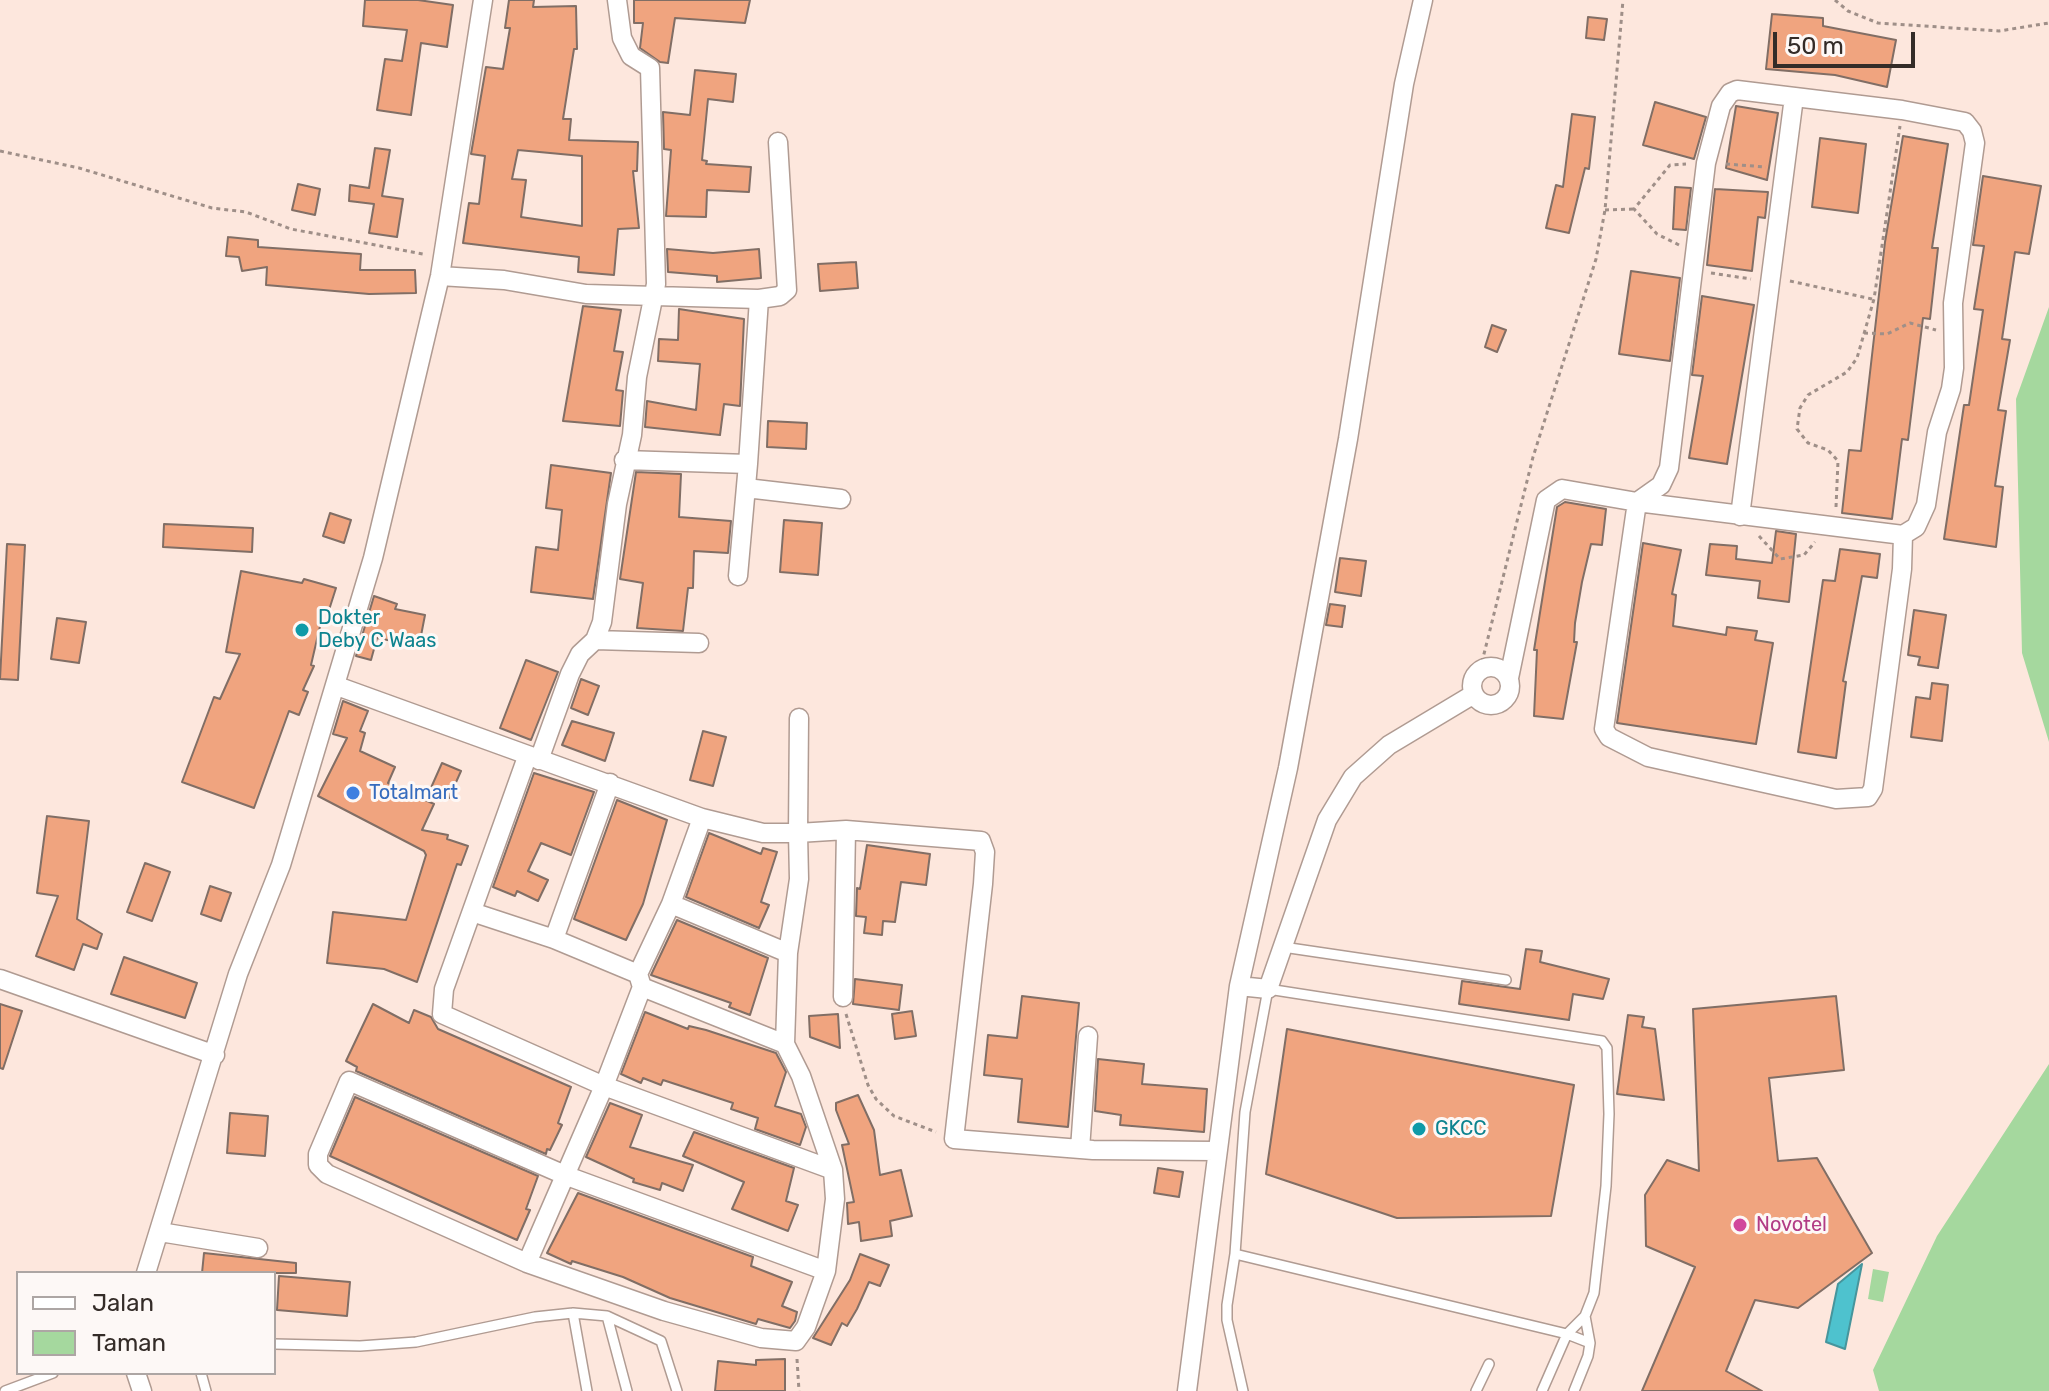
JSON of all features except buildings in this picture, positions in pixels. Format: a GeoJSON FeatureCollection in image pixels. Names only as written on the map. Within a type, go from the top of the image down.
{"type":"FeatureCollection","features":[{"type":"Feature","properties":{"kind":"street"},"geometry":{"type":"LineString","coordinates":[[147,1271],[238,974],[281,865],[373,558],[442,266],[483,0]]}},
{"type":"Feature","properties":{"kind":"street"},"geometry":{"type":"LineString","coordinates":[[617,0],[622,38],[631,56],[650,68],[656,284],[637,377],[632,435],[624,460],[602,622],[595,640],[580,654],[533,758],[444,989],[442,1014],[604,1086],[833,1170]]}},
{"type":"Feature","properties":{"kind":"street"},"geometry":{"type":"LineString","coordinates":[[1187,1391],[1215,1151],[1239,986],[1288,768],[1348,439],[1404,84],[1423,0]]}},
{"type":"Feature","properties":{"kind":"street"},"geometry":{"type":"LineString","coordinates":[[1509,678],[1496,668],[1480,670],[1474,677],[1474,694],[1484,704],[1499,703],[1509,693],[1509,678],[1546,500],[1562,489],[1637,502],[1740,516],[1903,535],[1916,527],[1926,505],[1937,432],[1954,368],[1952,331],[1975,143],[1972,131],[1965,122],[1902,110],[1737,90],[1730,93],[1721,106],[1706,163],[1669,468],[1661,485],[1637,502],[1606,732],[1626,748],[1648,757],[1836,799],[1862,799],[1873,789],[1902,569],[1903,535]]}},
{"type":"Feature","properties":{"kind":"street"},"geometry":{"type":"LineString","coordinates":[[1740,516],[1794,97]]}},
{"type":"Feature","properties":{"kind":"street"},"geometry":{"type":"LineString","coordinates":[[442,266],[586,294],[759,299],[780,296],[787,290],[778,142]]}},
{"type":"Feature","properties":{"kind":"street"},"geometry":{"type":"LineString","coordinates":[[738,576],[759,299]]}},
{"type":"Feature","properties":{"kind":"street"},"geometry":{"type":"LineString","coordinates":[[624,460],[748,464]]}},
{"type":"Feature","properties":{"kind":"street"},"geometry":{"type":"LineString","coordinates":[[746,488],[841,499]]}},
{"type":"Feature","properties":{"kind":"street"},"geometry":{"type":"LineString","coordinates":[[595,640],[699,643]]}},
{"type":"Feature","properties":{"kind":"street"},"geometry":{"type":"LineString","coordinates":[[337,686],[702,818],[763,833],[846,830],[981,841],[983,884],[954,1139],[1080,1149],[1215,1151]]}},
{"type":"Feature","properties":{"kind":"street"},"geometry":{"type":"LineString","coordinates":[[1239,986],[1268,989],[1327,820],[1340,794],[1389,745],[1474,694]]}},
{"type":"Feature","properties":{"kind":"street"},"geometry":{"type":"LineString","coordinates":[[799,718],[799,879],[788,953],[785,1044],[801,1076],[833,1170],[835,1199],[826,1271],[806,1327],[796,1341],[761,1338],[664,1311],[527,1263],[327,1174],[318,1165],[318,1154],[349,1081],[567,1176],[826,1271]]}},
{"type":"Feature","properties":{"kind":"street"},"geometry":{"type":"LineString","coordinates":[[554,939],[610,783]]}},
{"type":"Feature","properties":{"kind":"street"},"geometry":{"type":"LineString","coordinates":[[527,1263],[604,1086],[640,980],[702,818]]}},
{"type":"Feature","properties":{"kind":"street"},"geometry":{"type":"LineString","coordinates":[[843,997],[846,830]]}},
{"type":"Feature","properties":{"kind":"street"},"geometry":{"type":"LineString","coordinates":[[671,904],[788,953]]}},
{"type":"Feature","properties":{"kind":"street"},"geometry":{"type":"LineString","coordinates":[[472,912],[554,939],[785,1044]]}},
{"type":"Feature","properties":{"kind":"street"},"geometry":{"type":"LineString","coordinates":[[0,979],[215,1055]]}},
{"type":"Feature","properties":{"kind":"street"},"geometry":{"type":"LineString","coordinates":[[1080,1149],[1088,1036]]}},
{"type":"Feature","properties":{"kind":"street"},"geometry":{"type":"LineString","coordinates":[[160,1232],[258,1248]]}},
{"type":"Feature","properties":{"kind":"lane"},"geometry":{"type":"LineString","coordinates":[[1283,947],[1506,980]]}},
{"type":"Feature","properties":{"kind":"lane"},"geometry":{"type":"LineString","coordinates":[[1243,1391],[1227,1320],[1245,1112],[1268,989],[1602,1041],[1607,1048],[1606,1186],[1594,1293],[1585,1316],[1567,1334],[1542,1391]]}},
{"type":"Feature","properties":{"kind":"lane"},"geometry":{"type":"LineString","coordinates":[[1235,1254],[1567,1334],[1590,1343]]}},
{"type":"Feature","properties":{"kind":"lane"},"geometry":{"type":"LineString","coordinates":[[573,1313],[587,1391]]}},
{"type":"Feature","properties":{"kind":"lane"},"geometry":{"type":"LineString","coordinates":[[276,1344],[416,1342],[535,1317],[573,1313],[607,1316],[661,1341],[677,1391]]}},
{"type":"Feature","properties":{"kind":"lane"},"geometry":{"type":"LineString","coordinates":[[607,1316],[627,1391]]}},
{"type":"Feature","properties":{"kind":"lane"},"geometry":{"type":"LineString","coordinates":[[1574,1391],[1590,1343],[1585,1316]]}},
{"type":"Feature","properties":{"kind":"lane"},"geometry":{"type":"LineString","coordinates":[[1476,1391],[1489,1364]]}},
{"type":"Feature","properties":{"kind":"lane"},"geometry":{"type":"LineString","coordinates":[[5,1391],[48,1375]]}},
{"type":"Feature","properties":{"kind":"path"},"geometry":{"type":"LineString","coordinates":[[1480,670],[1521,498],[1596,259],[1605,210],[1623,0]]}},
{"type":"Feature","properties":{"kind":"path"},"geometry":{"type":"LineString","coordinates":[[1835,0],[1848,11],[1878,23],[1999,31],[2049,23]]}},
{"type":"Feature","properties":{"kind":"path"},"geometry":{"type":"LineString","coordinates":[[1740,516],[1780,559],[1804,555],[1833,526],[1840,470],[1838,461],[1828,450],[1808,443],[1797,429],[1800,408],[1808,395],[1847,372],[1857,358],[1874,299],[1902,110]]}},
{"type":"Feature","properties":{"kind":"path"},"geometry":{"type":"LineString","coordinates":[[0,151],[79,168],[212,208],[246,212],[291,229],[442,266]]}},
{"type":"Feature","properties":{"kind":"path"},"geometry":{"type":"LineString","coordinates":[[1605,210],[1634,209]]}},
{"type":"Feature","properties":{"kind":"path"},"geometry":{"type":"LineString","coordinates":[[1691,271],[1757,280],[1771,277],[1874,299]]}},
{"type":"Feature","properties":{"kind":"path"},"geometry":{"type":"LineString","coordinates":[[1864,333],[1887,334],[1910,323],[1952,331]]}},
{"type":"Feature","properties":{"kind":"path"},"geometry":{"type":"LineString","coordinates":[[843,997],[848,1027],[876,1099],[894,1116],[954,1139]]}},
{"type":"Feature","properties":{"kind":"path"},"geometry":{"type":"LineString","coordinates":[[796,1341],[799,1391]]}},
{"type":"Feature","properties":{"kind":"green space"},"geometry":{"type":"Polygon","coordinates":[[[2049,307],[2049,742],[2022,653],[2016,399],[2049,307]]]}},
{"type":"Feature","properties":{"kind":"green space"},"geometry":{"type":"Polygon","coordinates":[[[2049,1064],[2049,1391],[1879,1391],[1873,1370],[1937,1236],[2049,1064]]]}},
{"type":"Feature","properties":{"kind":"green space"},"geometry":{"type":"Polygon","coordinates":[[[1873,1269],[1889,1272],[1883,1302],[1868,1299],[1873,1269]]]}},
{"type":"Feature","properties":{"kind":"water"},"geometry":{"type":"Polygon","coordinates":[[[1862,1264],[1845,1349],[1826,1342],[1838,1284],[1862,1264]]]}},
{"type":"Feature","properties":{"kind":"place","name":"Dokter Deby C Waas"},"geometry":{"type":"Point","coordinates":[302,630]}},
{"type":"Feature","properties":{"kind":"place","name":"Totalmart"},"geometry":{"type":"Point","coordinates":[353,793]}},
{"type":"Feature","properties":{"kind":"place","name":"GKCC"},"geometry":{"type":"Point","coordinates":[1419,1129]}},
{"type":"Feature","properties":{"kind":"place","name":"Novotel"},"geometry":{"type":"Point","coordinates":[1740,1225]}}]}
